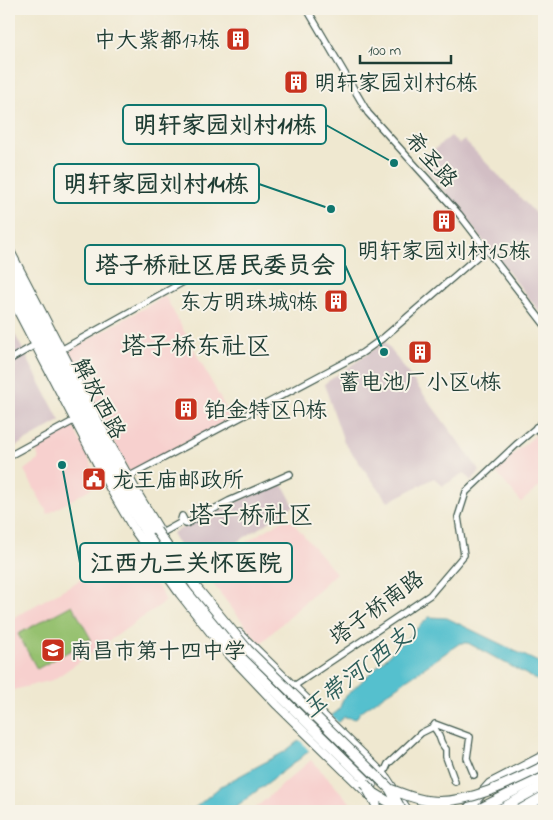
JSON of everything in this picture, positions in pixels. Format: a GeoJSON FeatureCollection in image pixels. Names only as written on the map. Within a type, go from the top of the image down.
{"type":"FeatureCollection","features":[{"type":"Feature","properties":{"kind":"main road"},"geometry":{"type":"LineString","coordinates":[[9,249],[128,477],[159,531],[194,585],[248,650],[390,789],[405,811]]}},
{"type":"Feature","properties":{"kind":"main road","name":"解放西路"},"geometry":{"type":"LineString","coordinates":[[9,263],[151,530],[191,587],[221,625],[289,689],[304,714]]}},
{"type":"Feature","properties":{"kind":"main road","name":"解放西路"},"geometry":{"type":"LineString","coordinates":[[9,278],[78,419],[160,556],[216,630],[255,671],[304,714],[405,811]]}},
{"type":"Feature","properties":{"kind":"main road"},"geometry":{"type":"LineString","coordinates":[[9,294],[35,345],[78,419],[135,531],[170,580],[222,647],[304,714],[335,745],[384,775],[405,811]]}},
{"type":"Feature","properties":{"kind":"main road"},"geometry":{"type":"LineString","coordinates":[[119,473],[220,613],[289,689]]}},
{"type":"Feature","properties":{"kind":"main road"},"geometry":{"type":"LineString","coordinates":[[255,671],[287,708],[374,793],[405,811]]}},
{"type":"Feature","properties":{"kind":"main road","name":"解放西路"},"geometry":{"type":"LineString","coordinates":[[335,745],[394,811]]}},
{"type":"Feature","properties":{"kind":"main road"},"geometry":{"type":"LineString","coordinates":[[466,811],[490,784],[544,756]]}},
{"type":"Feature","properties":{"kind":"main road"},"geometry":{"type":"LineString","coordinates":[[390,789],[414,798],[433,802],[460,798],[501,787],[544,766]]}},
{"type":"Feature","properties":{"kind":"main road"},"geometry":{"type":"LineString","coordinates":[[475,811],[544,776]]}},
{"type":"Feature","properties":{"kind":"main road"},"geometry":{"type":"LineString","coordinates":[[364,783],[376,804],[377,811]]}},
{"type":"Feature","properties":{"kind":"main road"},"geometry":{"type":"LineString","coordinates":[[497,811],[544,786]]}},
{"type":"Feature","properties":{"kind":"main road"},"geometry":{"type":"LineString","coordinates":[[518,811],[544,796]]}},
{"type":"Feature","properties":{"kind":"main road"},"geometry":{"type":"LineString","coordinates":[[524,811],[544,800]]}},
{"type":"Feature","properties":{"kind":"main road"},"geometry":{"type":"LineString","coordinates":[[536,811],[544,808]]}},
{"type":"Feature","properties":{"kind":"street","name":"希圣路"},"geometry":{"type":"LineString","coordinates":[[307,9],[368,113],[458,214],[544,324]]}},
{"type":"Feature","properties":{"kind":"street"},"geometry":{"type":"LineString","coordinates":[[128,477],[362,353],[383,338],[486,249]]}},
{"type":"Feature","properties":{"kind":"street"},"geometry":{"type":"LineString","coordinates":[[61,350],[194,276]]}},
{"type":"Feature","properties":{"kind":"street"},"geometry":{"type":"LineString","coordinates":[[9,360],[35,345]]}},
{"type":"Feature","properties":{"kind":"street"},"geometry":{"type":"LineString","coordinates":[[9,456],[78,419]]}},
{"type":"Feature","properties":{"kind":"street","name":"塔子桥南路"},"geometry":{"type":"LineString","coordinates":[[289,689],[430,595],[464,555],[458,517],[466,492],[544,421]]}},
{"type":"Feature","properties":{"kind":"street"},"geometry":{"type":"LineString","coordinates":[[536,427],[544,436]]}},
{"type":"Feature","properties":{"kind":"street"},"geometry":{"type":"LineString","coordinates":[[159,531],[180,524],[182,516],[186,524],[229,501],[290,474]]}},
{"type":"Feature","properties":{"kind":"street"},"geometry":{"type":"LineString","coordinates":[[384,775],[388,764],[421,733],[436,724],[470,737],[468,758],[474,775]]}},
{"type":"Feature","properties":{"kind":"street"},"geometry":{"type":"LineString","coordinates":[[433,727],[439,732],[442,745],[446,749],[446,757],[455,782]]}},
{"type":"Feature","properties":{"kind":"shaded area"},"geometry":{"type":"Polygon","coordinates":[[[451,136],[459,144],[464,140],[544,222],[544,317],[420,161],[451,136]]]}},
{"type":"Feature","properties":{"kind":"shaded area"},"geometry":{"type":"Polygon","coordinates":[[[165,296],[231,418],[130,473],[67,352],[165,296]]]}},
{"type":"Feature","properties":{"kind":"shaded area"},"geometry":{"type":"Polygon","coordinates":[[[9,323],[60,421],[9,450],[9,323]]]}},
{"type":"Feature","properties":{"kind":"shaded area"},"geometry":{"type":"Polygon","coordinates":[[[385,342],[480,471],[471,481],[464,473],[443,486],[434,478],[388,502],[344,442],[324,384],[385,342]]]}},
{"type":"Feature","properties":{"kind":"shaded area"},"geometry":{"type":"Polygon","coordinates":[[[72,424],[100,483],[48,514],[24,470],[39,460],[35,445],[72,424]]]}},
{"type":"Feature","properties":{"kind":"shaded area"},"geometry":{"type":"Polygon","coordinates":[[[537,434],[544,443],[544,483],[521,502],[494,470],[537,434]]]}},
{"type":"Feature","properties":{"kind":"shaded area"},"geometry":{"type":"Polygon","coordinates":[[[281,481],[294,506],[193,570],[172,533],[281,481]]]}},
{"type":"Feature","properties":{"kind":"shaded area"},"geometry":{"type":"Polygon","coordinates":[[[288,517],[336,573],[260,644],[201,569],[288,517]]]}},
{"type":"Feature","properties":{"kind":"shaded area","name":"南昌市第十四中学"},"geometry":{"type":"Polygon","coordinates":[[[137,548],[166,601],[53,680],[9,691],[9,620],[137,548]]]}},
{"type":"Feature","properties":{"kind":"shaded area"},"geometry":{"type":"Polygon","coordinates":[[[311,760],[358,811],[252,811],[311,760]]]}},
{"type":"Feature","properties":{"kind":"green space"},"geometry":{"type":"Polygon","coordinates":[[[72,605],[91,639],[37,669],[18,634],[72,605]]]}},
{"type":"Feature","properties":{"kind":"water"},"geometry":{"type":"Polygon","coordinates":[[[429,617],[447,618],[544,665],[544,684],[468,643],[460,643],[360,712],[356,719],[344,717],[302,757],[230,811],[191,811],[221,786],[284,752],[339,710],[343,699],[429,617]]]}},
{"type":"Feature","properties":{"kind":"pier"},"geometry":{"type":"Polygon","coordinates":[[[330,714],[340,725],[311,753],[298,738],[330,714]]]}},
{"type":"Feature","properties":{"kind":"place","name":"中大紫都17栋"},"geometry":{"type":"Point","coordinates":[238,39]}},
{"type":"Feature","properties":{"kind":"place","name":"明轩家园刘村6栋"},"geometry":{"type":"Point","coordinates":[296,82]}},
{"type":"Feature","properties":{"kind":"place","name":"明轩家园刘村11栋"},"geometry":{"type":"Point","coordinates":[394,163]}},
{"type":"Feature","properties":{"kind":"place","name":"明轩家园刘村14栋"},"geometry":{"type":"Point","coordinates":[331,209]}},
{"type":"Feature","properties":{"kind":"place","name":"明轩家园刘村15栋"},"geometry":{"type":"Point","coordinates":[444,221]}},
{"type":"Feature","properties":{"kind":"place","name":"东方明珠城9栋"},"geometry":{"type":"Point","coordinates":[336,301]}},
{"type":"Feature","properties":{"kind":"place","name":"塔子桥社区居民委员会"},"geometry":{"type":"Point","coordinates":[384,352]}},
{"type":"Feature","properties":{"kind":"place","name":"蓄电池厂小区4栋"},"geometry":{"type":"Point","coordinates":[420,352]}},
{"type":"Feature","properties":{"kind":"place","name":"铂金特区A栋"},"geometry":{"type":"Point","coordinates":[186,409]}},
{"type":"Feature","properties":{"kind":"place","name":"江西九三关怀医院"},"geometry":{"type":"Point","coordinates":[62,465]}},
{"type":"Feature","properties":{"kind":"place","name":"龙王庙邮政所"},"geometry":{"type":"Point","coordinates":[94,479]}},
{"type":"Feature","properties":{"kind":"place","name":"南昌市第十四中学"},"geometry":{"type":"Point","coordinates":[53,650]}},
{"type":"Feature","properties":{"kind":"district","name":"塔子桥东社区"},"geometry":{"type":"Point","coordinates":[196,345]}},
{"type":"Feature","properties":{"kind":"district","name":"塔子桥社区"},"geometry":{"type":"Point","coordinates":[251,514]}},
{"type":"Feature","properties":{"kind":"water label","name":"玉带河(西支)"},"geometry":{"type":"Point","coordinates":[359,670]}}]}
